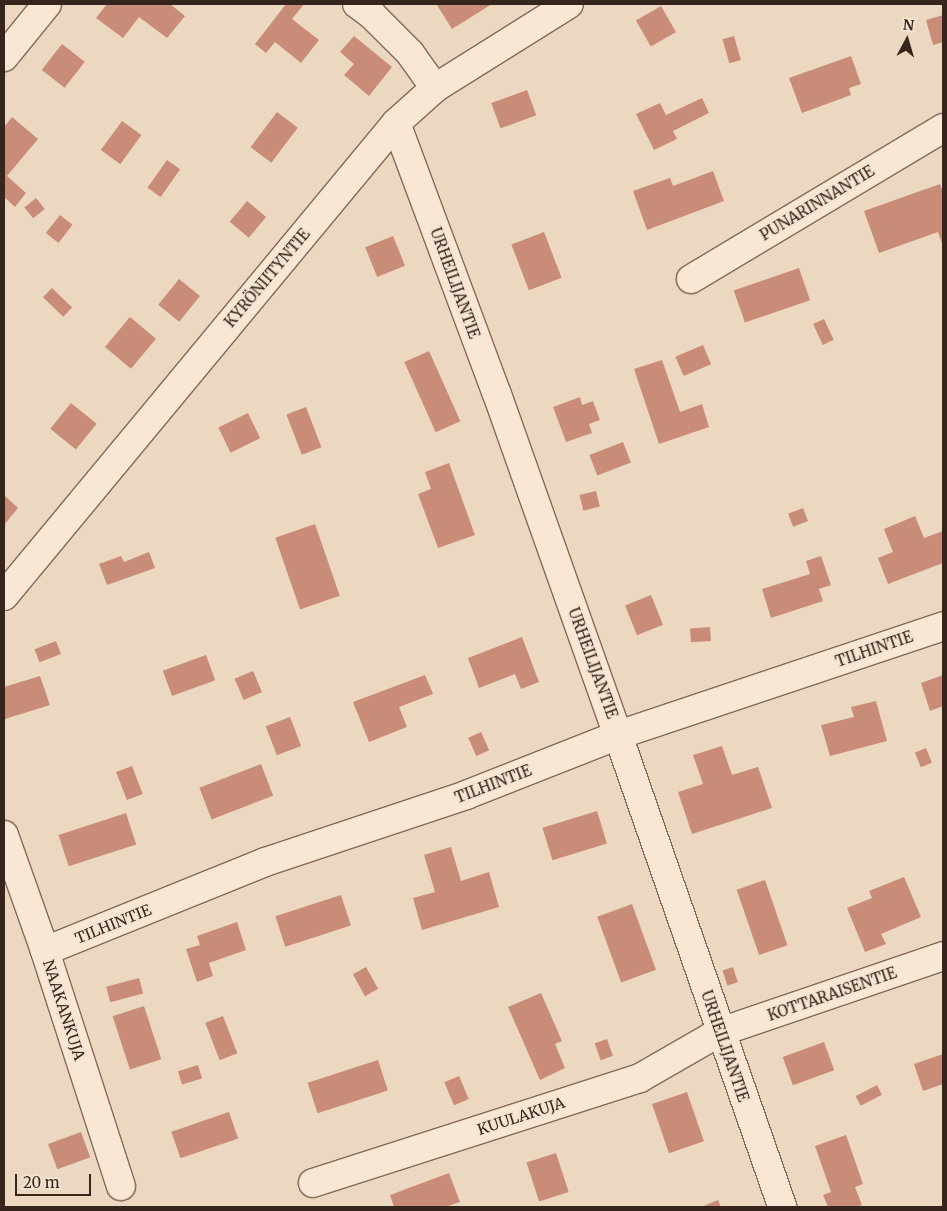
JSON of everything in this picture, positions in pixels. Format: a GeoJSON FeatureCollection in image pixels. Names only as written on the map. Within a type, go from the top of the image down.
{"type":"FeatureCollection","features":[{"type":"Feature","properties":{"kind":"street"},"geometry":{"type":"LineString","coordinates":[[4,57],[47,4]]}},
{"type":"Feature","properties":{"kind":"street"},"geometry":{"type":"LineString","coordinates":[[357,4],[410,53],[435,88]]}},
{"type":"Feature","properties":{"kind":"street","name":"KYRÖNIITYNTIE"},"geometry":{"type":"LineString","coordinates":[[4,596],[396,123],[435,88],[569,4]]}},
{"type":"Feature","properties":{"kind":"street","name":"URHEILIJANTIE"},"geometry":{"type":"LineString","coordinates":[[396,123],[497,394],[782,1207]]}},
{"type":"Feature","properties":{"kind":"street","name":"PUNARINNANTIE"},"geometry":{"type":"LineString","coordinates":[[691,279],[943,128]]}},
{"type":"Feature","properties":{"kind":"street","name":"TILHINTIE"},"geometry":{"type":"LineString","coordinates":[[45,951],[266,862],[466,795],[618,735],[943,626]]}},
{"type":"Feature","properties":{"kind":"street","name":"NAAKANKUJA"},"geometry":{"type":"LineString","coordinates":[[4,835],[45,951],[120,1186]]}},
{"type":"Feature","properties":{"kind":"street","name":"KOTTARAISENTIE"},"geometry":{"type":"LineString","coordinates":[[720,1032],[943,956]]}},
{"type":"Feature","properties":{"kind":"street","name":"KUULAKUJA"},"geometry":{"type":"LineString","coordinates":[[314,1183],[640,1078],[720,1032]]}},
{"type":"Feature","properties":{"kind":"building"},"geometry":{"type":"Polygon","coordinates":[[[107,4],[170,4],[185,16],[167,38],[139,17],[123,38],[96,18],[107,4]]]}},
{"type":"Feature","properties":{"kind":"building"},"geometry":{"type":"Polygon","coordinates":[[[286,4],[304,4],[292,19],[319,40],[301,63],[275,42],[266,53],[255,44],[286,4]]]}},
{"type":"Feature","properties":{"kind":"building"},"geometry":{"type":"Polygon","coordinates":[[[492,4],[452,29],[437,5],[492,4]]]}},
{"type":"Feature","properties":{"kind":"building"},"geometry":{"type":"Polygon","coordinates":[[[661,6],[676,32],[651,46],[636,20],[661,6]]]}},
{"type":"Feature","properties":{"kind":"building"},"geometry":{"type":"Polygon","coordinates":[[[943,15],[943,42],[933,45],[926,20],[943,15]]]}},
{"type":"Feature","properties":{"kind":"building"},"geometry":{"type":"Polygon","coordinates":[[[354,36],[392,67],[369,96],[344,75],[354,64],[340,52],[354,36]]]}},
{"type":"Feature","properties":{"kind":"building"},"geometry":{"type":"Polygon","coordinates":[[[734,36],[741,60],[729,63],[722,39],[734,36]]]}},
{"type":"Feature","properties":{"kind":"building"},"geometry":{"type":"Polygon","coordinates":[[[62,44],[85,62],[65,88],[42,70],[62,44]]]}},
{"type":"Feature","properties":{"kind":"building"},"geometry":{"type":"Polygon","coordinates":[[[851,56],[861,84],[849,88],[851,95],[802,113],[789,78],[851,56]]]}},
{"type":"Feature","properties":{"kind":"building"},"geometry":{"type":"Polygon","coordinates":[[[527,90],[536,115],[501,128],[491,103],[527,90]]]}},
{"type":"Feature","properties":{"kind":"building"},"geometry":{"type":"Polygon","coordinates":[[[702,98],[709,113],[673,131],[677,139],[654,150],[636,114],[660,103],[666,115],[702,98]]]}},
{"type":"Feature","properties":{"kind":"building"},"geometry":{"type":"Polygon","coordinates":[[[277,112],[298,128],[271,163],[251,147],[277,112]]]}},
{"type":"Feature","properties":{"kind":"building"},"geometry":{"type":"Polygon","coordinates":[[[12,117],[38,139],[7,176],[26,193],[15,207],[4,197],[4,127],[12,117]]]}},
{"type":"Feature","properties":{"kind":"building"},"geometry":{"type":"Polygon","coordinates":[[[122,121],[141,135],[120,164],[101,150],[122,121]]]}},
{"type":"Feature","properties":{"kind":"building"},"geometry":{"type":"Polygon","coordinates":[[[167,160],[180,169],[161,197],[147,188],[167,160]]]}},
{"type":"Feature","properties":{"kind":"building"},"geometry":{"type":"Polygon","coordinates":[[[713,171],[724,201],[647,230],[633,191],[670,178],[673,186],[713,171]]]}},
{"type":"Feature","properties":{"kind":"building"},"geometry":{"type":"Polygon","coordinates":[[[940,184],[943,192],[943,246],[938,232],[879,253],[864,211],[940,184]]]}},
{"type":"Feature","properties":{"kind":"building"},"geometry":{"type":"Polygon","coordinates":[[[36,198],[45,209],[33,218],[24,207],[36,198]]]}},
{"type":"Feature","properties":{"kind":"building"},"geometry":{"type":"Polygon","coordinates":[[[247,201],[266,217],[249,238],[230,222],[247,201]]]}},
{"type":"Feature","properties":{"kind":"building"},"geometry":{"type":"Polygon","coordinates":[[[60,215],[73,225],[58,243],[46,233],[60,215]]]}},
{"type":"Feature","properties":{"kind":"building"},"geometry":{"type":"Polygon","coordinates":[[[544,232],[562,278],[529,290],[511,245],[544,232]]]}},
{"type":"Feature","properties":{"kind":"building"},"geometry":{"type":"Polygon","coordinates":[[[393,236],[405,266],[377,277],[365,247],[393,236]]]}},
{"type":"Feature","properties":{"kind":"building"},"geometry":{"type":"Polygon","coordinates":[[[799,268],[810,300],[745,323],[734,290],[799,268]]]}},
{"type":"Feature","properties":{"kind":"building"},"geometry":{"type":"Polygon","coordinates":[[[179,279],[200,296],[179,322],[158,305],[179,279]]]}},
{"type":"Feature","properties":{"kind":"building"},"geometry":{"type":"Polygon","coordinates":[[[52,288],[72,307],[63,317],[43,297],[52,288]]]}},
{"type":"Feature","properties":{"kind":"building"},"geometry":{"type":"Polygon","coordinates":[[[130,317],[156,339],[131,369],[105,347],[130,317]]]}},
{"type":"Feature","properties":{"kind":"building"},"geometry":{"type":"Polygon","coordinates":[[[824,319],[834,340],[823,345],[813,324],[824,319]]]}},
{"type":"Feature","properties":{"kind":"building"},"geometry":{"type":"Polygon","coordinates":[[[703,345],[711,364],[684,376],[675,357],[703,345]]]}},
{"type":"Feature","properties":{"kind":"building"},"geometry":{"type":"Polygon","coordinates":[[[429,351],[460,421],[436,432],[404,362],[429,351]]]}},
{"type":"Feature","properties":{"kind":"building"},"geometry":{"type":"Polygon","coordinates":[[[662,360],[680,412],[702,404],[709,427],[659,444],[634,369],[662,360]]]}},
{"type":"Feature","properties":{"kind":"building"},"geometry":{"type":"Polygon","coordinates":[[[580,397],[582,405],[593,401],[600,420],[589,424],[592,433],[566,442],[553,407],[580,397]]]}},
{"type":"Feature","properties":{"kind":"building"},"geometry":{"type":"Polygon","coordinates":[[[71,403],[97,424],[76,449],[50,429],[71,403]]]}},
{"type":"Feature","properties":{"kind":"building"},"geometry":{"type":"Polygon","coordinates":[[[306,407],[321,447],[302,455],[286,415],[306,407]]]}},
{"type":"Feature","properties":{"kind":"building"},"geometry":{"type":"Polygon","coordinates":[[[248,413],[260,438],[231,453],[218,427],[248,413]]]}},
{"type":"Feature","properties":{"kind":"building"},"geometry":{"type":"Polygon","coordinates":[[[623,442],[631,463],[597,475],[589,455],[623,442]]]}},
{"type":"Feature","properties":{"kind":"building"},"geometry":{"type":"Polygon","coordinates":[[[449,463],[475,535],[438,548],[418,494],[431,489],[425,472],[449,463]]]}},
{"type":"Feature","properties":{"kind":"building"},"geometry":{"type":"Polygon","coordinates":[[[596,491],[600,507],[583,511],[580,495],[596,491]]]}},
{"type":"Feature","properties":{"kind":"building"},"geometry":{"type":"Polygon","coordinates":[[[4,495],[18,508],[4,525],[4,495]]]}},
{"type":"Feature","properties":{"kind":"building"},"geometry":{"type":"Polygon","coordinates":[[[803,508],[808,521],[793,527],[788,514],[803,508]]]}},
{"type":"Feature","properties":{"kind":"building"},"geometry":{"type":"Polygon","coordinates":[[[915,516],[924,538],[943,531],[943,563],[888,584],[878,558],[893,552],[884,529],[915,516]]]}},
{"type":"Feature","properties":{"kind":"building"},"geometry":{"type":"Polygon","coordinates":[[[315,524],[340,596],[300,610],[275,538],[315,524]]]}},
{"type":"Feature","properties":{"kind":"building"},"geometry":{"type":"Polygon","coordinates":[[[149,552],[155,568],[107,585],[99,564],[121,556],[124,562],[149,552]]]}},
{"type":"Feature","properties":{"kind":"building"},"geometry":{"type":"Polygon","coordinates":[[[821,556],[831,585],[819,589],[823,601],[771,618],[762,589],[810,574],[806,561],[821,556]]]}},
{"type":"Feature","properties":{"kind":"building"},"geometry":{"type":"Polygon","coordinates":[[[651,595],[663,625],[637,635],[625,605],[651,595]]]}},
{"type":"Feature","properties":{"kind":"building"},"geometry":{"type":"Polygon","coordinates":[[[710,627],[711,641],[691,642],[690,628],[710,627]]]}},
{"type":"Feature","properties":{"kind":"building"},"geometry":{"type":"Polygon","coordinates":[[[522,637],[539,682],[521,689],[515,674],[479,688],[468,658],[522,637]]]}},
{"type":"Feature","properties":{"kind":"building"},"geometry":{"type":"Polygon","coordinates":[[[56,641],[61,654],[40,662],[35,649],[56,641]]]}},
{"type":"Feature","properties":{"kind":"building"},"geometry":{"type":"Polygon","coordinates":[[[206,655],[215,680],[172,696],[163,671],[206,655]]]}},
{"type":"Feature","properties":{"kind":"building"},"geometry":{"type":"Polygon","coordinates":[[[253,671],[262,692],[244,700],[235,679],[253,671]]]}},
{"type":"Feature","properties":{"kind":"building"},"geometry":{"type":"Polygon","coordinates":[[[425,675],[433,694],[399,707],[407,727],[369,742],[353,702],[425,675]]]}},
{"type":"Feature","properties":{"kind":"building"},"geometry":{"type":"Polygon","coordinates":[[[943,675],[943,706],[930,711],[921,683],[943,675]]]}},
{"type":"Feature","properties":{"kind":"building"},"geometry":{"type":"Polygon","coordinates":[[[40,676],[50,705],[5,719],[4,687],[40,676]]]}},
{"type":"Feature","properties":{"kind":"building"},"geometry":{"type":"Polygon","coordinates":[[[876,701],[887,741],[830,756],[821,725],[854,717],[851,707],[876,701]]]}},
{"type":"Feature","properties":{"kind":"building"},"geometry":{"type":"Polygon","coordinates":[[[290,717],[301,746],[277,755],[266,726],[290,717]]]}},
{"type":"Feature","properties":{"kind":"building"},"geometry":{"type":"Polygon","coordinates":[[[481,732],[489,750],[476,756],[468,738],[481,732]]]}},
{"type":"Feature","properties":{"kind":"building"},"geometry":{"type":"Polygon","coordinates":[[[722,746],[732,775],[758,767],[772,808],[692,834],[678,792],[703,784],[693,755],[722,746]]]}},
{"type":"Feature","properties":{"kind":"building"},"geometry":{"type":"Polygon","coordinates":[[[926,748],[932,763],[921,767],[915,752],[926,748]]]}},
{"type":"Feature","properties":{"kind":"building"},"geometry":{"type":"Polygon","coordinates":[[[261,764],[273,796],[212,819],[199,788],[261,764]]]}},
{"type":"Feature","properties":{"kind":"building"},"geometry":{"type":"Polygon","coordinates":[[[132,766],[143,794],[127,800],[116,772],[132,766]]]}},
{"type":"Feature","properties":{"kind":"building"},"geometry":{"type":"Polygon","coordinates":[[[597,811],[607,844],[552,860],[542,828],[597,811]]]}},
{"type":"Feature","properties":{"kind":"building"},"geometry":{"type":"Polygon","coordinates":[[[126,813],[136,844],[69,866],[58,835],[126,813]]]}},
{"type":"Feature","properties":{"kind":"building"},"geometry":{"type":"Polygon","coordinates":[[[451,847],[461,881],[489,872],[499,907],[422,930],[413,898],[435,892],[424,855],[451,847]]]}},
{"type":"Feature","properties":{"kind":"building"},"geometry":{"type":"Polygon","coordinates":[[[904,877],[921,917],[881,934],[886,944],[865,952],[847,908],[872,898],[869,891],[904,877]]]}},
{"type":"Feature","properties":{"kind":"building"},"geometry":{"type":"Polygon","coordinates":[[[765,880],[787,945],[759,955],[737,890],[765,880]]]}},
{"type":"Feature","properties":{"kind":"building"},"geometry":{"type":"Polygon","coordinates":[[[341,895],[351,925],[285,947],[275,916],[341,895]]]}},
{"type":"Feature","properties":{"kind":"building"},"geometry":{"type":"Polygon","coordinates":[[[632,904],[656,970],[621,982],[597,917],[632,904]]]}},
{"type":"Feature","properties":{"kind":"building"},"geometry":{"type":"Polygon","coordinates":[[[237,922],[246,950],[209,963],[213,976],[197,982],[186,949],[200,945],[197,936],[237,922]]]}},
{"type":"Feature","properties":{"kind":"building"},"geometry":{"type":"Polygon","coordinates":[[[366,967],[378,989],[365,996],[353,974],[366,967]]]}},
{"type":"Feature","properties":{"kind":"building"},"geometry":{"type":"Polygon","coordinates":[[[733,967],[738,982],[727,986],[723,970],[733,967]]]}},
{"type":"Feature","properties":{"kind":"building"},"geometry":{"type":"Polygon","coordinates":[[[139,978],[143,993],[110,1002],[106,987],[139,978]]]}},
{"type":"Feature","properties":{"kind":"building"},"geometry":{"type":"Polygon","coordinates":[[[541,993],[562,1041],[555,1044],[565,1068],[540,1080],[508,1007],[541,993]]]}},
{"type":"Feature","properties":{"kind":"building"},"geometry":{"type":"Polygon","coordinates":[[[144,1006],[161,1059],[130,1069],[113,1016],[144,1006]]]}},
{"type":"Feature","properties":{"kind":"building"},"geometry":{"type":"Polygon","coordinates":[[[223,1016],[237,1053],[220,1060],[205,1023],[223,1016]]]}},
{"type":"Feature","properties":{"kind":"building"},"geometry":{"type":"Polygon","coordinates":[[[607,1039],[613,1056],[601,1060],[595,1043],[607,1039]]]}},
{"type":"Feature","properties":{"kind":"building"},"geometry":{"type":"Polygon","coordinates":[[[824,1042],[834,1070],[793,1085],[783,1057],[824,1042]]]}},
{"type":"Feature","properties":{"kind":"building"},"geometry":{"type":"Polygon","coordinates":[[[943,1054],[943,1084],[923,1091],[914,1064],[943,1054]]]}},
{"type":"Feature","properties":{"kind":"building"},"geometry":{"type":"Polygon","coordinates":[[[378,1060],[388,1090],[318,1113],[308,1083],[378,1060]]]}},
{"type":"Feature","properties":{"kind":"building"},"geometry":{"type":"Polygon","coordinates":[[[198,1065],[202,1078],[182,1085],[178,1071],[198,1065]]]}},
{"type":"Feature","properties":{"kind":"building"},"geometry":{"type":"Polygon","coordinates":[[[459,1076],[469,1099],[454,1105],[444,1082],[459,1076]]]}},
{"type":"Feature","properties":{"kind":"building"},"geometry":{"type":"Polygon","coordinates":[[[877,1085],[882,1095],[861,1106],[856,1096],[877,1085]]]}},
{"type":"Feature","properties":{"kind":"building"},"geometry":{"type":"Polygon","coordinates":[[[687,1092],[704,1141],[669,1153],[652,1104],[687,1092]]]}},
{"type":"Feature","properties":{"kind":"building"},"geometry":{"type":"Polygon","coordinates":[[[229,1112],[238,1138],[180,1158],[171,1132],[229,1112]]]}},
{"type":"Feature","properties":{"kind":"building"},"geometry":{"type":"Polygon","coordinates":[[[81,1132],[90,1157],[57,1169],[48,1144],[81,1132]]]}},
{"type":"Feature","properties":{"kind":"building"},"geometry":{"type":"Polygon","coordinates":[[[846,1135],[863,1184],[855,1187],[862,1205],[855,1207],[828,1207],[823,1195],[831,1192],[815,1146],[846,1135]]]}},
{"type":"Feature","properties":{"kind":"building"},"geometry":{"type":"Polygon","coordinates":[[[556,1153],[569,1192],[539,1202],[527,1163],[556,1153]]]}},
{"type":"Feature","properties":{"kind":"building"},"geometry":{"type":"Polygon","coordinates":[[[449,1173],[460,1202],[445,1207],[394,1207],[390,1195],[449,1173]]]}},
{"type":"Feature","properties":{"kind":"building"},"geometry":{"type":"Polygon","coordinates":[[[718,1200],[721,1207],[701,1207],[718,1200]]]}}]}
